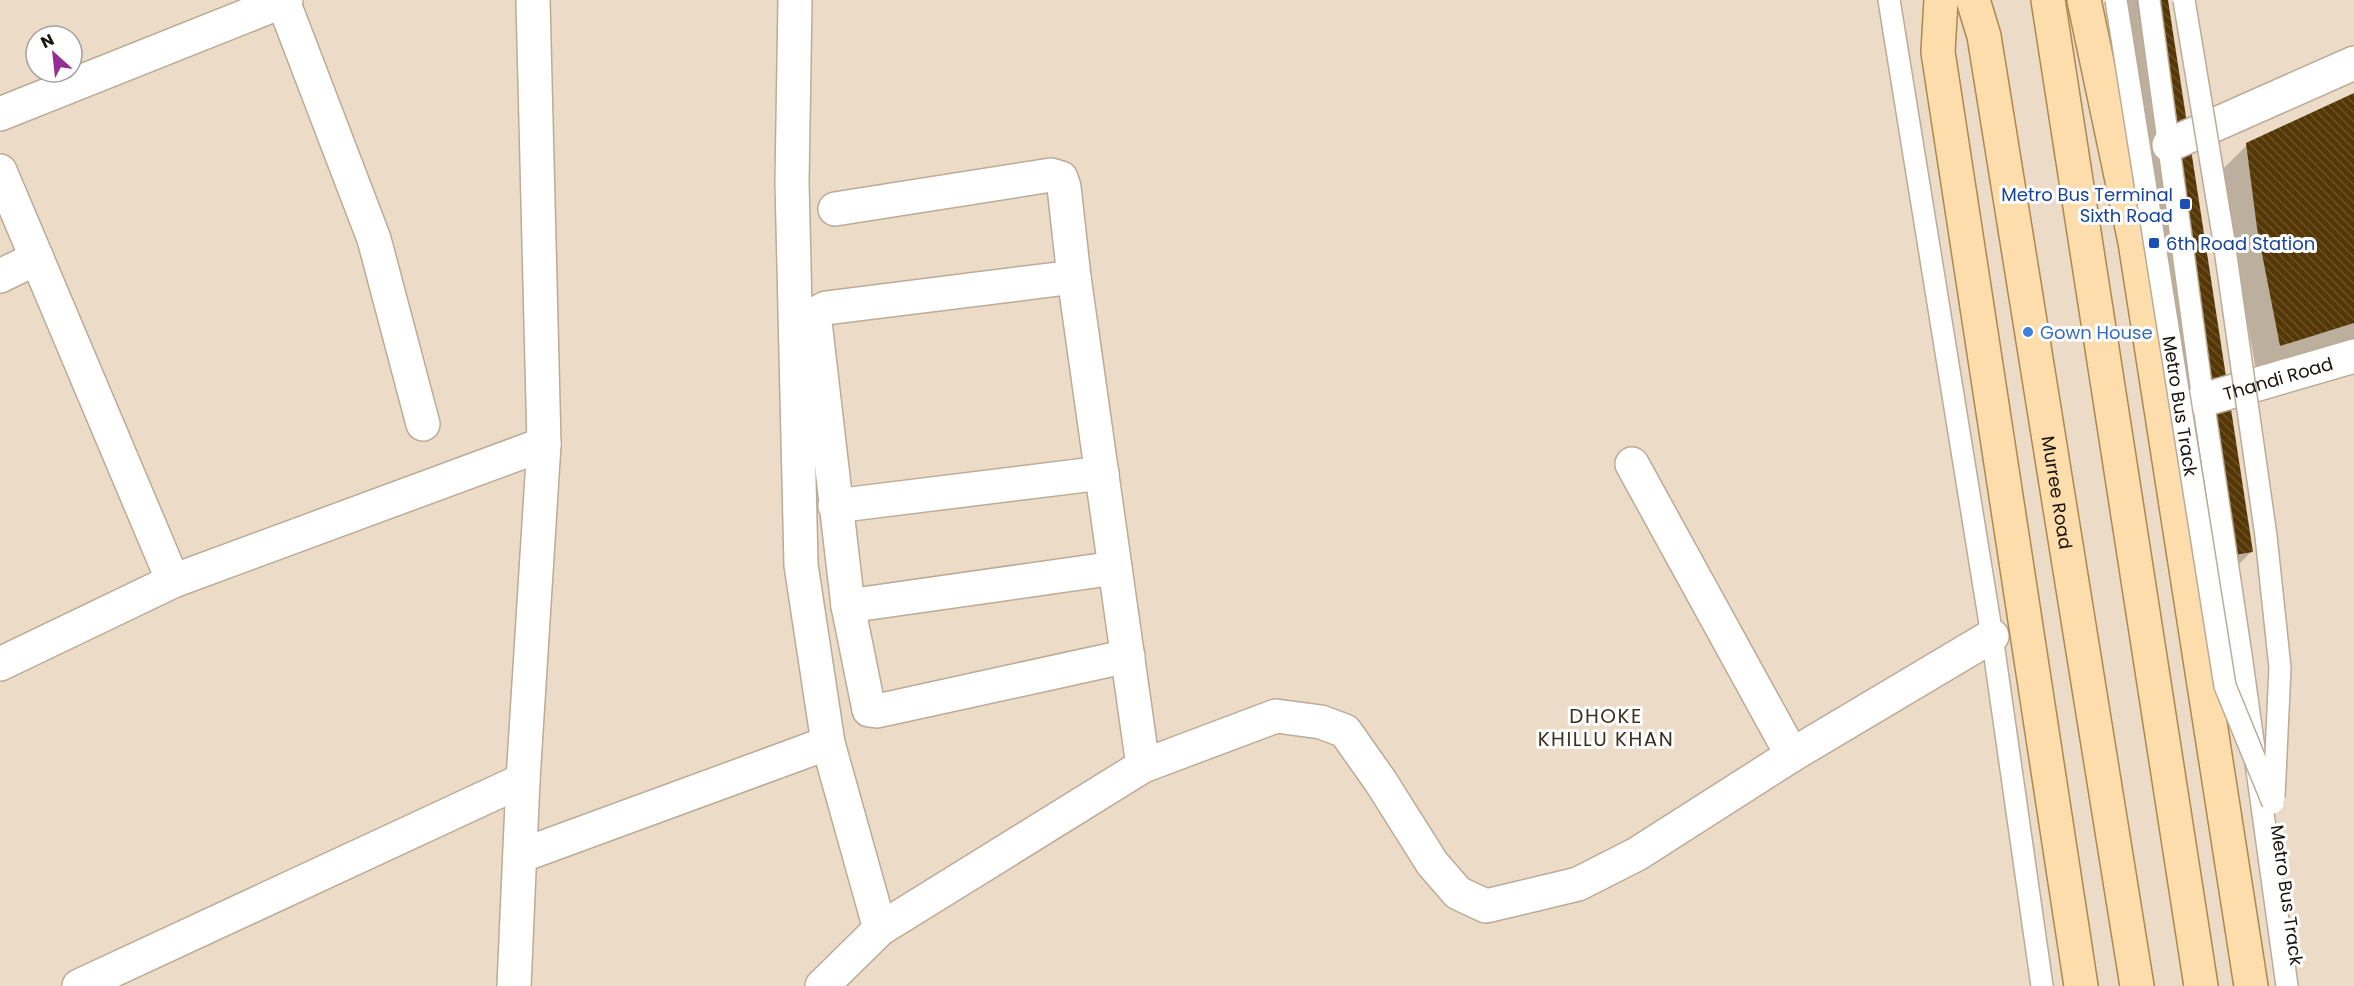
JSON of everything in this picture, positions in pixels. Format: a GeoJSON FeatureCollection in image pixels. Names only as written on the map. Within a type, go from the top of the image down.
{"type":"FeatureCollection","features":[{"type":"Feature","properties":{"kind":"main road"},"geometry":{"type":"LineString","coordinates":[[1941,0],[1938,52],[2081,986]]}},
{"type":"Feature","properties":{"kind":"main road","name":"Murree Road"},"geometry":{"type":"LineString","coordinates":[[1972,0],[1984,36],[2137,986]]}},
{"type":"Feature","properties":{"kind":"main road"},"geometry":{"type":"LineString","coordinates":[[2048,0],[2201,986]]}},
{"type":"Feature","properties":{"kind":"main road"},"geometry":{"type":"LineString","coordinates":[[2084,0],[2134,243],[2251,986]]}},
{"type":"Feature","properties":{"kind":"street"},"geometry":{"type":"LineString","coordinates":[[514,986],[523,780],[544,444],[533,0]]}},
{"type":"Feature","properties":{"kind":"street"},"geometry":{"type":"LineString","coordinates":[[795,0],[792,182],[801,565],[828,743],[880,929]]}},
{"type":"Feature","properties":{"kind":"street"},"geometry":{"type":"LineString","coordinates":[[0,114],[284,1],[374,239],[423,424]]}},
{"type":"Feature","properties":{"kind":"street"},"geometry":{"type":"LineString","coordinates":[[2169,145],[2354,63]]}},
{"type":"Feature","properties":{"kind":"street"},"geometry":{"type":"LineString","coordinates":[[0,171],[173,581]]}},
{"type":"Feature","properties":{"kind":"street"},"geometry":{"type":"LineString","coordinates":[[835,209],[1051,175],[1061,178],[1143,766]]}},
{"type":"Feature","properties":{"kind":"street"},"geometry":{"type":"LineString","coordinates":[[0,276],[37,258]]}},
{"type":"Feature","properties":{"kind":"street"},"geometry":{"type":"LineString","coordinates":[[1074,278],[826,308],[817,312],[815,322],[848,606],[868,710],[877,711],[1128,656]]}},
{"type":"Feature","properties":{"kind":"street","name":"Thandi Road"},"geometry":{"type":"LineString","coordinates":[[2203,400],[2354,356]]}},
{"type":"Feature","properties":{"kind":"street"},"geometry":{"type":"LineString","coordinates":[[0,664],[173,581],[544,444]]}},
{"type":"Feature","properties":{"kind":"street"},"geometry":{"type":"LineString","coordinates":[[1632,464],[1792,755]]}},
{"type":"Feature","properties":{"kind":"street"},"geometry":{"type":"LineString","coordinates":[[835,506],[1102,473]]}},
{"type":"Feature","properties":{"kind":"street"},"geometry":{"type":"LineString","coordinates":[[848,606],[1115,568]]}},
{"type":"Feature","properties":{"kind":"street"},"geometry":{"type":"LineString","coordinates":[[822,986],[880,929],[1143,766],[1276,716],[1321,722],[1345,731],[1381,782],[1432,863],[1458,893],[1486,906],[1578,884],[1637,854],[1792,755],[1992,636]]}},
{"type":"Feature","properties":{"kind":"street"},"geometry":{"type":"LineString","coordinates":[[520,856],[828,743]]}},
{"type":"Feature","properties":{"kind":"street"},"geometry":{"type":"LineString","coordinates":[[79,986],[523,780]]}},
{"type":"Feature","properties":{"kind":"lane"},"geometry":{"type":"LineString","coordinates":[[1889,0],[1992,636],[2042,986]]}},
{"type":"Feature","properties":{"kind":"lane","name":"Metro Bus Track"},"geometry":{"type":"LineString","coordinates":[[2116,0],[2225,686],[2273,803]]}},
{"type":"Feature","properties":{"kind":"lane"},"geometry":{"type":"LineString","coordinates":[[2149,0],[2203,400],[2287,986]]}},
{"type":"Feature","properties":{"kind":"lane","name":"Metro Bus Track"},"geometry":{"type":"LineString","coordinates":[[2184,0],[2223,236],[2266,536],[2280,668],[2273,803],[2300,986]]}},
{"type":"Feature","properties":{"kind":"building"},"geometry":{"type":"Polygon","coordinates":[[[2137,0],[2168,0],[2253,552],[2221,557],[2137,0]]]}},
{"type":"Feature","properties":{"kind":"building"},"geometry":{"type":"Polygon","coordinates":[[[2354,93],[2354,323],[2280,346],[2257,228],[2246,143],[2354,93]]]}},
{"type":"Feature","properties":{"kind":"place","name":"Metro Bus Terminal Sixth Road"},"geometry":{"type":"Point","coordinates":[2185,204]}},
{"type":"Feature","properties":{"kind":"place","name":"6th Road Station"},"geometry":{"type":"Point","coordinates":[2154,243]}},
{"type":"Feature","properties":{"kind":"place","name":"Gown House"},"geometry":{"type":"Point","coordinates":[2028,332]}},
{"type":"Feature","properties":{"kind":"district","name":"DHOKE KHILLU KHAN"},"geometry":{"type":"Point","coordinates":[1606,728]}}]}
